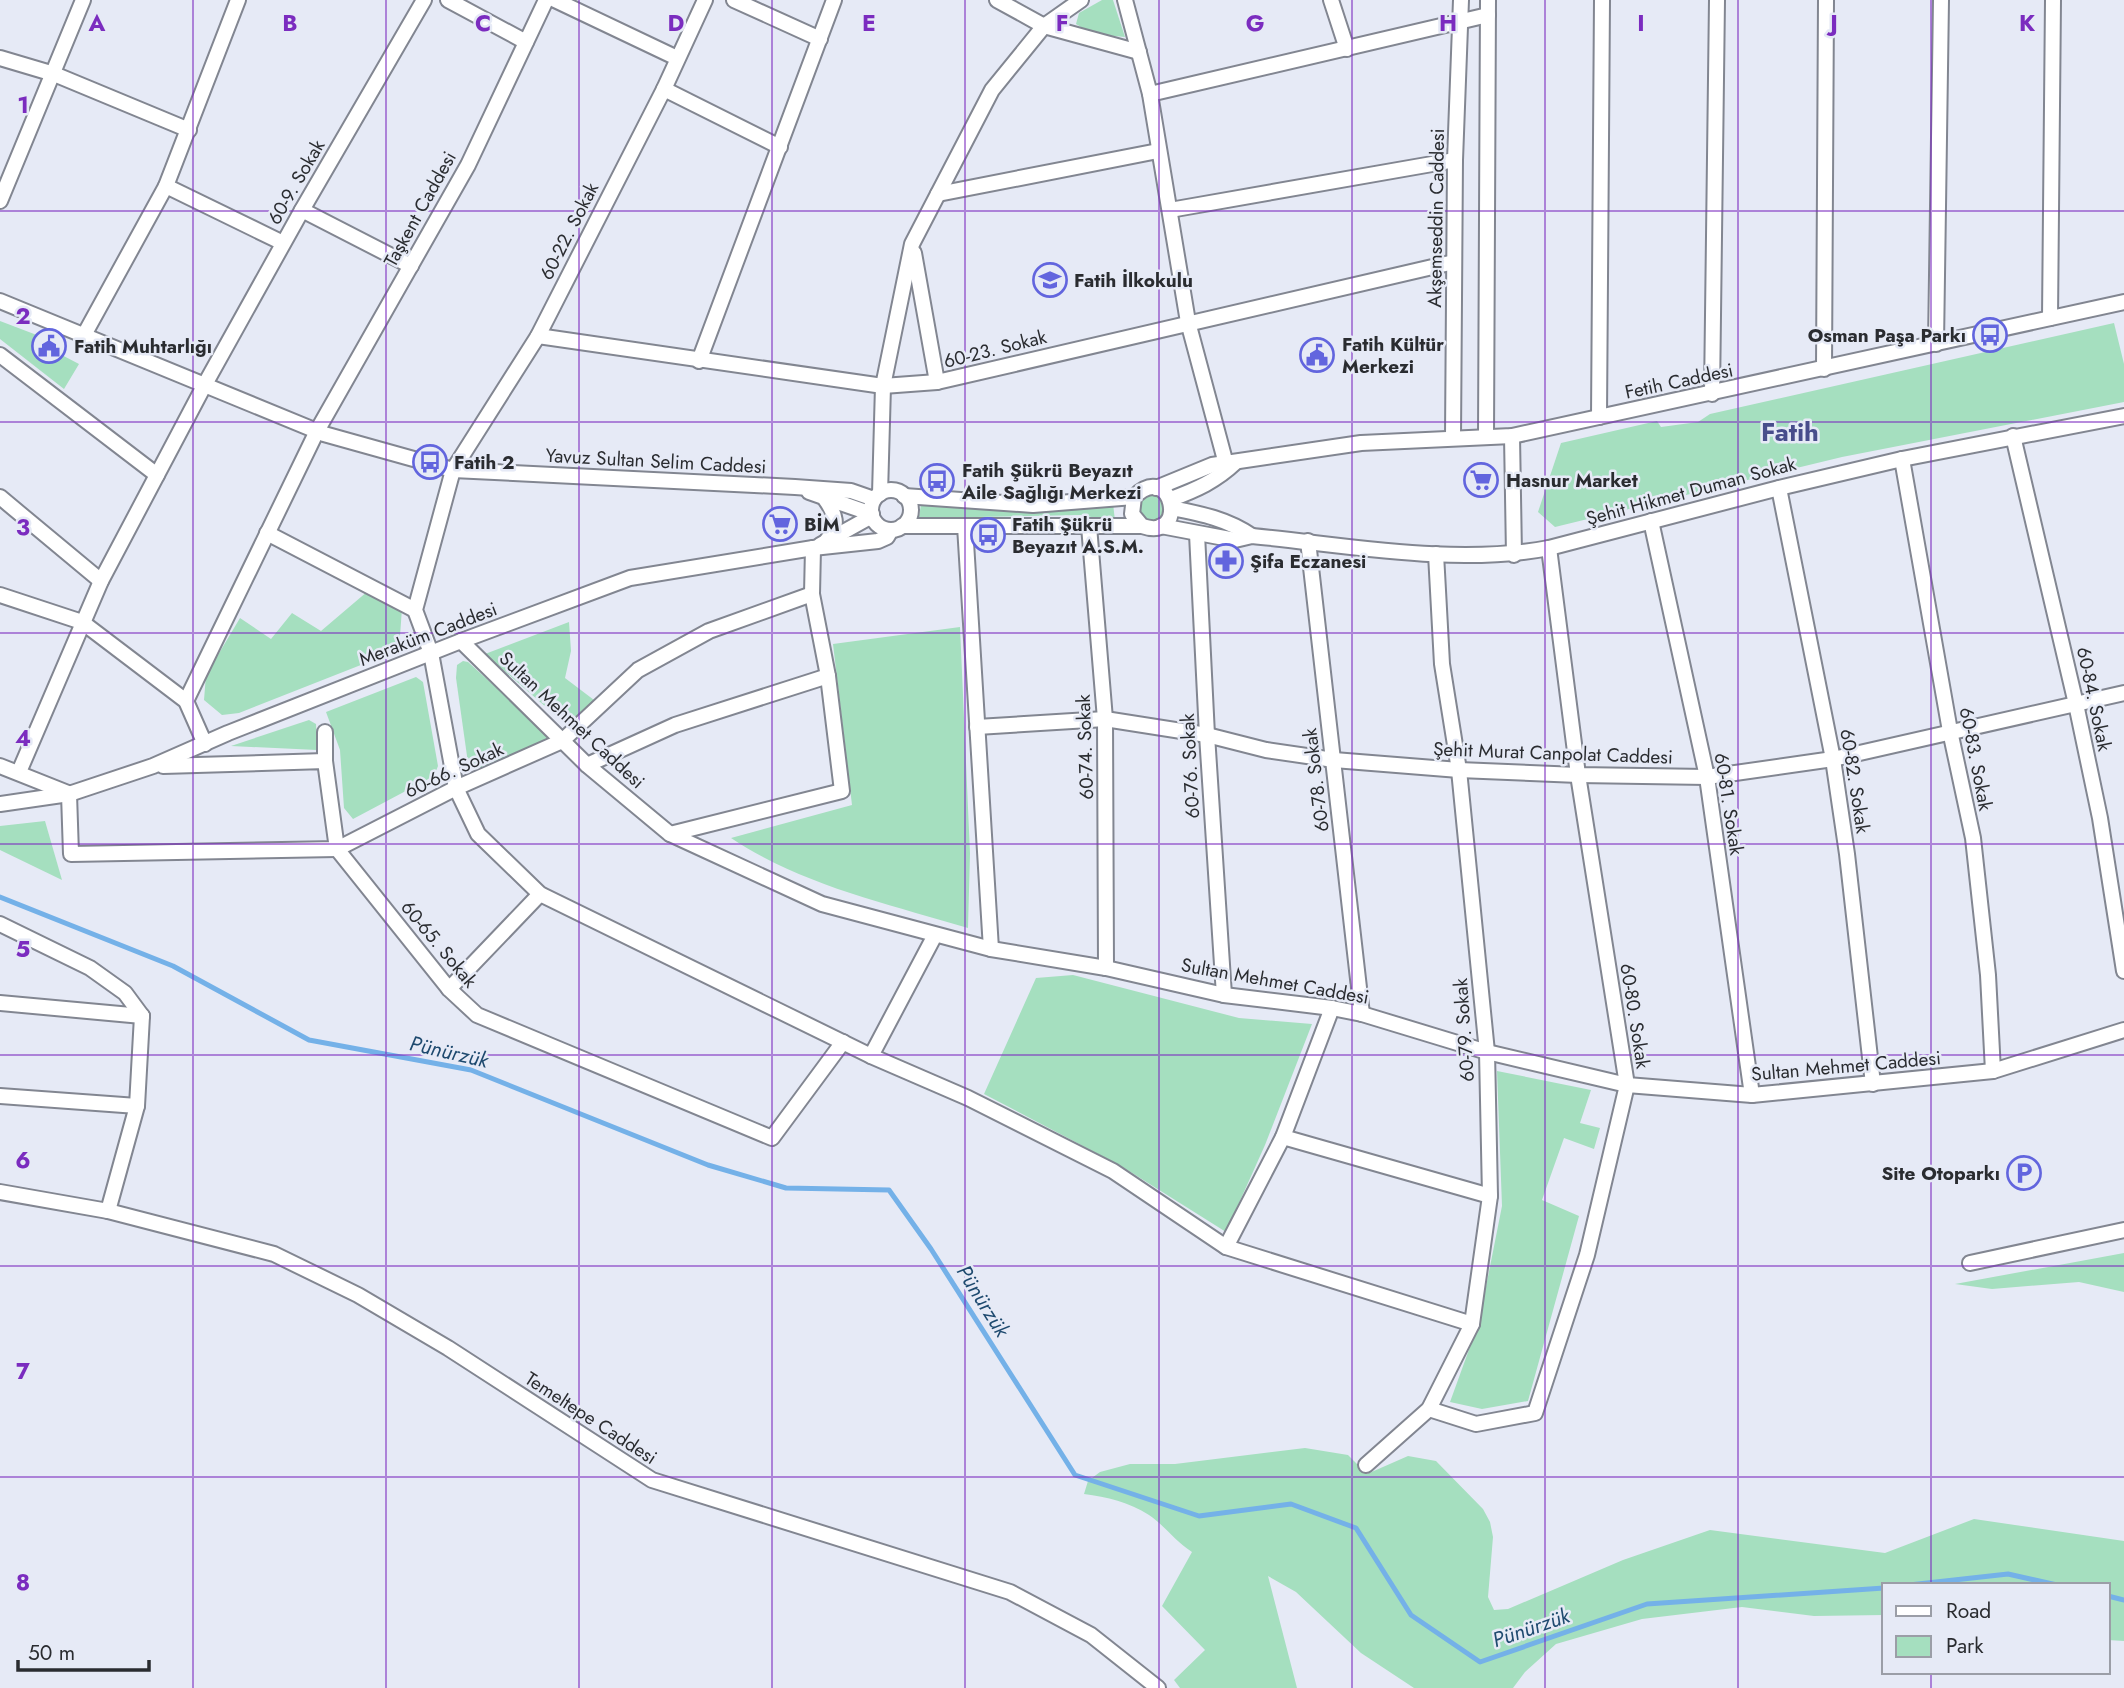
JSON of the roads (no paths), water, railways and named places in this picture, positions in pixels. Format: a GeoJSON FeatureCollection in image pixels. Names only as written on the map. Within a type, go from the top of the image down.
{"type":"FeatureCollection","features":[{"type":"Feature","properties":{"kind":"street"},"geometry":{"type":"LineString","coordinates":[[0,201],[83,0]]}},
{"type":"Feature","properties":{"kind":"street"},"geometry":{"type":"LineString","coordinates":[[83,337],[166,186],[238,0]]}},
{"type":"Feature","properties":{"kind":"street","name":"60-9. Sokak"},"geometry":{"type":"LineString","coordinates":[[19,772],[82,622],[157,475],[283,243],[424,0]]}},
{"type":"Feature","properties":{"kind":"street"},"geometry":{"type":"LineString","coordinates":[[448,0],[526,42]]}},
{"type":"Feature","properties":{"kind":"street","name":"Taşkent Caddesi"},"geometry":{"type":"LineString","coordinates":[[186,701],[317,431],[468,165],[546,0]]}},
{"type":"Feature","properties":{"kind":"street"},"geometry":{"type":"LineString","coordinates":[[555,0],[677,58]]}},
{"type":"Feature","properties":{"kind":"street","name":"60-22. Sokak"},"geometry":{"type":"LineString","coordinates":[[415,610],[453,471],[538,336],[664,89],[705,0]]}},
{"type":"Feature","properties":{"kind":"street"},"geometry":{"type":"LineString","coordinates":[[734,0],[820,39]]}},
{"type":"Feature","properties":{"kind":"street"},"geometry":{"type":"LineString","coordinates":[[699,360],[834,0]]}},
{"type":"Feature","properties":{"kind":"street"},"geometry":{"type":"LineString","coordinates":[[997,0],[1044,26],[1139,52]]}},
{"type":"Feature","properties":{"kind":"street"},"geometry":{"type":"LineString","coordinates":[[904,496],[910,509],[908,519],[897,528],[881,527],[872,515],[877,496],[883,386],[912,244],[992,90],[1044,26],[1081,0]]}},
{"type":"Feature","properties":{"kind":"street"},"geometry":{"type":"LineString","coordinates":[[1125,0],[1150,94],[1188,322],[1231,463],[1221,476],[1172,504]]}},
{"type":"Feature","properties":{"kind":"street"},"geometry":{"type":"LineString","coordinates":[[1331,0],[1346,49]]}},
{"type":"Feature","properties":{"kind":"street","name":"Akşemseddin Caddesi"},"geometry":{"type":"LineString","coordinates":[[1453,438],[1455,159],[1463,0]]}},
{"type":"Feature","properties":{"kind":"street"},"geometry":{"type":"LineString","coordinates":[[1599,417],[1602,0]]}},
{"type":"Feature","properties":{"kind":"street"},"geometry":{"type":"LineString","coordinates":[[1712,394],[1717,0]]}},
{"type":"Feature","properties":{"kind":"street"},"geometry":{"type":"LineString","coordinates":[[1824,369],[1826,0]]}},
{"type":"Feature","properties":{"kind":"street"},"geometry":{"type":"LineString","coordinates":[[1937,344],[1941,0]]}},
{"type":"Feature","properties":{"kind":"street"},"geometry":{"type":"LineString","coordinates":[[2050,318],[2053,0]]}},
{"type":"Feature","properties":{"kind":"street"},"geometry":{"type":"LineString","coordinates":[[1150,94],[1460,20],[1488,7],[1486,437]]}},
{"type":"Feature","properties":{"kind":"street"},"geometry":{"type":"LineString","coordinates":[[0,58],[54,74],[189,130]]}},
{"type":"Feature","properties":{"kind":"street"},"geometry":{"type":"LineString","coordinates":[[664,89],[780,147]]}},
{"type":"Feature","properties":{"kind":"street"},"geometry":{"type":"LineString","coordinates":[[938,194],[1158,151]]}},
{"type":"Feature","properties":{"kind":"street"},"geometry":{"type":"LineString","coordinates":[[1170,209],[1455,159]]}},
{"type":"Feature","properties":{"kind":"street"},"geometry":{"type":"LineString","coordinates":[[166,186],[283,243]]}},
{"type":"Feature","properties":{"kind":"street"},"geometry":{"type":"LineString","coordinates":[[302,210],[411,266]]}},
{"type":"Feature","properties":{"kind":"street"},"geometry":{"type":"LineString","coordinates":[[912,244],[937,382]]}},
{"type":"Feature","properties":{"kind":"street","name":"60-23. Sokak"},"geometry":{"type":"LineString","coordinates":[[538,336],[883,386],[937,382],[1454,262]]}},
{"type":"Feature","properties":{"kind":"street","name":"Yavuz Sultan Selim Caddesi"},"geometry":{"type":"LineString","coordinates":[[0,301],[317,431],[453,471],[795,486],[877,496]]}},
{"type":"Feature","properties":{"kind":"street","name":"Fetih Caddesi"},"geometry":{"type":"LineString","coordinates":[[1156,488],[1198,469],[1361,443],[1512,436],[2124,302]]}},
{"type":"Feature","properties":{"kind":"street"},"geometry":{"type":"LineString","coordinates":[[0,355],[157,475]]}},
{"type":"Feature","properties":{"kind":"street","name":"Şehit Hikmet Duman Sokak"},"geometry":{"type":"LineString","coordinates":[[1308,541],[1436,554],[1514,555],[1902,458],[2124,416]]}},
{"type":"Feature","properties":{"kind":"street"},"geometry":{"type":"LineString","coordinates":[[1512,436],[1514,555]]}},
{"type":"Feature","properties":{"kind":"street","name":"60-84. Sokak"},"geometry":{"type":"LineString","coordinates":[[2013,436],[2076,704],[2099,818],[2124,971]]}},
{"type":"Feature","properties":{"kind":"street","name":"60-83. Sokak"},"geometry":{"type":"LineString","coordinates":[[1902,458],[1973,838],[1987,975],[1993,1070]]}},
{"type":"Feature","properties":{"kind":"street","name":"Yavuz Sultan Selim Caddesi"},"geometry":{"type":"LineString","coordinates":[[795,486],[872,515]]}},
{"type":"Feature","properties":{"kind":"street"},"geometry":{"type":"LineString","coordinates":[[877,496],[893,491],[904,496],[1033,505],[1134,497],[1146,488],[1156,488],[1165,492],[1172,504],[1170,517],[1161,526]]}},
{"type":"Feature","properties":{"kind":"street","name":"60-82. Sokak"},"geometry":{"type":"LineString","coordinates":[[1779,488],[1833,759],[1847,853],[1873,1084]]}},
{"type":"Feature","properties":{"kind":"street"},"geometry":{"type":"LineString","coordinates":[[0,497],[102,581]]}},
{"type":"Feature","properties":{"kind":"street"},"geometry":{"type":"LineString","coordinates":[[1134,497],[1132,514],[1142,526]]}},
{"type":"Feature","properties":{"kind":"street"},"geometry":{"type":"LineString","coordinates":[[670,834],[842,791],[828,676],[812,594],[819,545],[835,530],[836,522],[825,499]]}},
{"type":"Feature","properties":{"kind":"street"},"geometry":{"type":"LineString","coordinates":[[1172,504],[1235,524],[1252,536]]}},
{"type":"Feature","properties":{"kind":"street","name":"Meraküm Caddesi"},"geometry":{"type":"LineString","coordinates":[[819,545],[872,515]]}},
{"type":"Feature","properties":{"kind":"street","name":"60-81. Sokak"},"geometry":{"type":"LineString","coordinates":[[1651,521],[1707,777],[1752,1095]]}},
{"type":"Feature","properties":{"kind":"street"},"geometry":{"type":"LineString","coordinates":[[965,526],[991,950]]}},
{"type":"Feature","properties":{"kind":"street","name":"60-74. Sokak"},"geometry":{"type":"LineString","coordinates":[[1089,526],[1105,719],[1106,968]]}},
{"type":"Feature","properties":{"kind":"street","name":"Meraküm Caddesi"},"geometry":{"type":"LineString","coordinates":[[0,804],[69,794],[153,766],[430,653],[631,578],[819,545],[878,541],[897,528],[1161,526],[1235,540],[1252,536],[1308,541]]}},
{"type":"Feature","properties":{"kind":"street"},"geometry":{"type":"LineString","coordinates":[[267,533],[415,610],[430,653],[456,788],[478,834],[540,894],[871,1056],[968,1098],[1113,1171],[1226,1247],[1472,1324]]}},
{"type":"Feature","properties":{"kind":"street","name":"60-76. Sokak"},"geometry":{"type":"LineString","coordinates":[[1197,534],[1224,995]]}},
{"type":"Feature","properties":{"kind":"street","name":"60-78. Sokak"},"geometry":{"type":"LineString","coordinates":[[1308,541],[1363,1014]]}},
{"type":"Feature","properties":{"kind":"street","name":"60-80. Sokak"},"geometry":{"type":"LineString","coordinates":[[1429,1409],[1476,1424],[1535,1413],[1587,1255],[1627,1085],[1578,775],[1549,548]]}},
{"type":"Feature","properties":{"kind":"street","name":"60-79. Sokak"},"geometry":{"type":"LineString","coordinates":[[1366,1465],[1429,1409],[1472,1324],[1490,1196],[1487,1052],[1459,770],[1442,664],[1436,554]]}},
{"type":"Feature","properties":{"kind":"street","name":"60-66. Sokak"},"geometry":{"type":"LineString","coordinates":[[69,794],[71,854],[337,849],[456,788],[562,741],[638,670],[709,632],[812,594]]}},
{"type":"Feature","properties":{"kind":"street"},"geometry":{"type":"LineString","coordinates":[[0,595],[82,622],[186,701],[205,744]]}},
{"type":"Feature","properties":{"kind":"street","name":"Sultan Mehmet Caddesi"},"geometry":{"type":"LineString","coordinates":[[461,641],[587,765],[670,834],[822,904],[991,950],[1106,968],[1224,995],[1363,1014],[1487,1052],[1627,1085],[1752,1095],[1993,1070],[2124,1030]]}},
{"type":"Feature","properties":{"kind":"street"},"geometry":{"type":"LineString","coordinates":[[587,765],[675,725],[828,676]]}},
{"type":"Feature","properties":{"kind":"street","name":"Şehit Murat Canpolat Caddesi"},"geometry":{"type":"LineString","coordinates":[[977,727],[1105,719],[1207,736],[1266,750],[1334,760],[1459,770],[1707,777],[1833,759],[2124,693]]}},
{"type":"Feature","properties":{"kind":"street"},"geometry":{"type":"LineString","coordinates":[[325,732],[337,849]]}},
{"type":"Feature","properties":{"kind":"street"},"geometry":{"type":"LineString","coordinates":[[153,766],[326,761]]}},
{"type":"Feature","properties":{"kind":"street"},"geometry":{"type":"LineString","coordinates":[[0,766],[69,794]]}},
{"type":"Feature","properties":{"kind":"street","name":"60-65. Sokak"},"geometry":{"type":"LineString","coordinates":[[337,849],[449,989],[477,1014],[772,1138],[844,1042]]}},
{"type":"Feature","properties":{"kind":"street"},"geometry":{"type":"LineString","coordinates":[[449,989],[540,894]]}},
{"type":"Feature","properties":{"kind":"street"},"geometry":{"type":"LineString","coordinates":[[0,924],[90,968],[125,993],[142,1016],[136,1106],[108,1211]]}},
{"type":"Feature","properties":{"kind":"street"},"geometry":{"type":"LineString","coordinates":[[871,1056],[935,935]]}},
{"type":"Feature","properties":{"kind":"street"},"geometry":{"type":"LineString","coordinates":[[0,1003],[142,1016]]}},
{"type":"Feature","properties":{"kind":"street"},"geometry":{"type":"LineString","coordinates":[[1226,1247],[1283,1137],[1332,1008]]}},
{"type":"Feature","properties":{"kind":"street"},"geometry":{"type":"LineString","coordinates":[[0,1096],[136,1106]]}},
{"type":"Feature","properties":{"kind":"street"},"geometry":{"type":"LineString","coordinates":[[1283,1137],[1490,1196]]}},
{"type":"Feature","properties":{"kind":"street","name":"Temeltepe Caddesi"},"geometry":{"type":"LineString","coordinates":[[0,1192],[108,1211],[274,1254],[358,1295],[449,1348],[652,1480],[1010,1592],[1091,1635],[1158,1688]]}},
{"type":"Feature","properties":{"kind":"street"},"geometry":{"type":"LineString","coordinates":[[1970,1263],[2124,1230]]}},
{"type":"Feature","properties":{"kind":"waterway","name":"Pünürzük"},"geometry":{"type":"LineString","coordinates":[[0,897],[173,966],[309,1040],[471,1070],[708,1165],[786,1188],[889,1190],[931,1249],[1075,1475],[1199,1516],[1291,1504],[1356,1528],[1411,1615],[1480,1662],[1647,1604],[1882,1588]]}},
{"type":"Feature","properties":{"kind":"waterway","name":"Pünürzük"},"geometry":{"type":"LineString","coordinates":[[1927,1583],[2008,1574],[2048,1583]]}},
{"type":"Feature","properties":{"kind":"waterway","name":"Pünürzük"},"geometry":{"type":"LineString","coordinates":[[2110,1596],[2124,1600]]}},
{"type":"Feature","properties":{"kind":"place","name":"Fatih İlkokulu"},"geometry":{"type":"Point","coordinates":[1050,280]}},
{"type":"Feature","properties":{"kind":"place","name":"Osman Paşa Parkı"},"geometry":{"type":"Point","coordinates":[1990,335]}},
{"type":"Feature","properties":{"kind":"place","name":"Fatih Muhtarlığı"},"geometry":{"type":"Point","coordinates":[49,346]}},
{"type":"Feature","properties":{"kind":"place","name":"Fatih Kültür Merkezi"},"geometry":{"type":"Point","coordinates":[1317,355]}},
{"type":"Feature","properties":{"kind":"place","name":"Fatih 2"},"geometry":{"type":"Point","coordinates":[430,462]}},
{"type":"Feature","properties":{"kind":"place","name":"Hasnur Market"},"geometry":{"type":"Point","coordinates":[1481,480]}},
{"type":"Feature","properties":{"kind":"place","name":"Fatih Şükrü Beyazıt Aile Sağlığı Merkezi"},"geometry":{"type":"Point","coordinates":[937,481]}},
{"type":"Feature","properties":{"kind":"place","name":"BİM"},"geometry":{"type":"Point","coordinates":[780,524]}},
{"type":"Feature","properties":{"kind":"place","name":"Fatih Şükrü Beyazıt A.S.M."},"geometry":{"type":"Point","coordinates":[988,535]}},
{"type":"Feature","properties":{"kind":"place","name":"Şifa Eczanesi"},"geometry":{"type":"Point","coordinates":[1226,561]}},
{"type":"Feature","properties":{"kind":"place","name":"Site Otoparkı"},"geometry":{"type":"Point","coordinates":[2024,1173]}},
{"type":"Feature","properties":{"kind":"district","name":"Fatih"},"geometry":{"type":"Point","coordinates":[1790,432]}}]}
